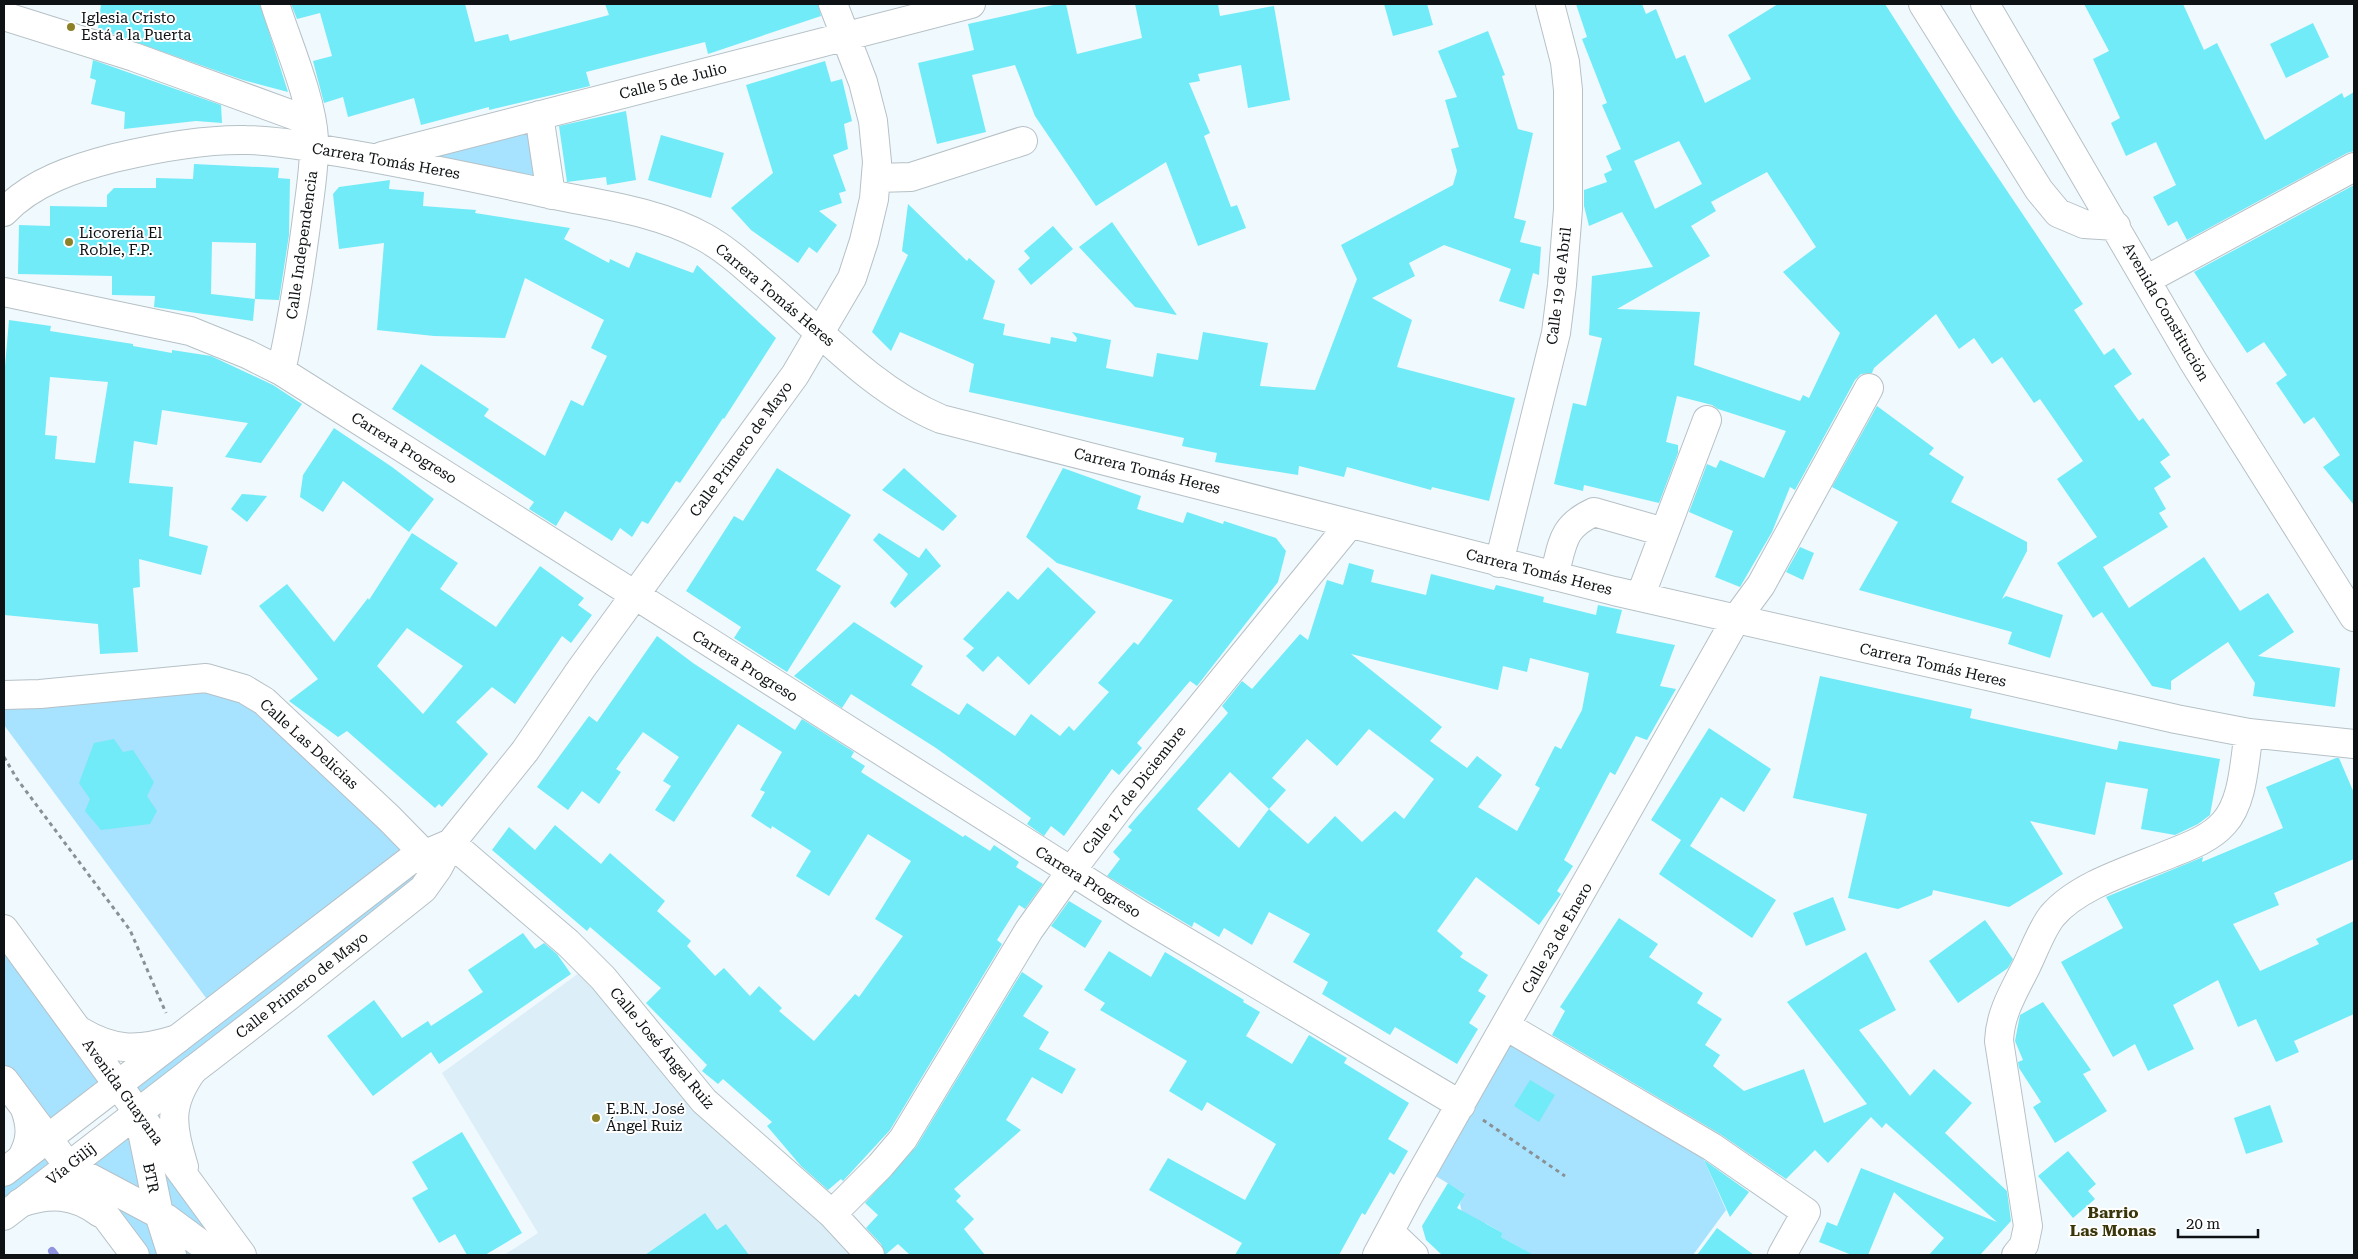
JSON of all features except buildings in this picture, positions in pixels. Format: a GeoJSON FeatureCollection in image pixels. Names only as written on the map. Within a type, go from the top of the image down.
{"type":"FeatureCollection","features":[{"type":"Feature","properties":{"kind":"main road","name":"Calle Independencia"},"geometry":{"type":"LineString","coordinates":[[274,4],[313,135],[302,256],[293,315],[281,371]]}},
{"type":"Feature","properties":{"kind":"main road","name":"Calle Primero de Mayo"},"geometry":{"type":"LineString","coordinates":[[138,1112],[423,889],[432,861],[451,843],[525,751],[634,595],[795,375],[852,278],[874,200],[877,162],[874,121],[862,82],[832,4]]}},
{"type":"Feature","properties":{"kind":"main road","name":"Calle 5 de Julio"},"geometry":{"type":"LineString","coordinates":[[374,158],[971,4]]}},
{"type":"Feature","properties":{"kind":"main road","name":"Calle 19 de Abril"},"geometry":{"type":"LineString","coordinates":[[1499,563],[1556,333],[1562,285],[1568,209],[1568,90],[1565,62],[1550,4]]}},
{"type":"Feature","properties":{"kind":"main road"},"geometry":{"type":"LineString","coordinates":[[1923,4],[2038,190],[2058,213],[2084,224],[2116,226]]}},
{"type":"Feature","properties":{"kind":"main road","name":"Avenida Constitución"},"geometry":{"type":"LineString","coordinates":[[1985,4],[2193,361],[2354,617]]}},
{"type":"Feature","properties":{"kind":"main road"},"geometry":{"type":"LineString","coordinates":[[4,16],[134,57],[313,135]]}},
{"type":"Feature","properties":{"kind":"main road"},"geometry":{"type":"LineString","coordinates":[[539,115],[551,195]]}},
{"type":"Feature","properties":{"kind":"main road","name":"Carrera Tomás Heres"},"geometry":{"type":"LineString","coordinates":[[4,212],[42,184],[73,170],[136,153],[209,142],[313,135],[374,158],[629,211],[685,227],[732,256],[872,378],[922,410],[941,418],[1640,598],[2176,719],[2249,733],[2354,744]]}},
{"type":"Feature","properties":{"kind":"main road"},"geometry":{"type":"LineString","coordinates":[[876,178],[911,177],[1023,141]]}},
{"type":"Feature","properties":{"kind":"main road"},"geometry":{"type":"LineString","coordinates":[[2146,280],[2354,167]]}},
{"type":"Feature","properties":{"kind":"main road","name":"Carrera Progreso"},"geometry":{"type":"LineString","coordinates":[[4,292],[190,331],[247,354],[281,371],[1139,914],[1461,1105]]}},
{"type":"Feature","properties":{"kind":"main road","name":"Calle 23 de Enero"},"geometry":{"type":"LineString","coordinates":[[1383,1244],[1736,620],[1761,585],[1869,388]]}},
{"type":"Feature","properties":{"kind":"main road"},"geometry":{"type":"LineString","coordinates":[[1640,598],[1707,420]]}},
{"type":"Feature","properties":{"kind":"main road"},"geometry":{"type":"LineString","coordinates":[[1554,576],[1567,531],[1578,519],[1594,512],[1664,532]]}},
{"type":"Feature","properties":{"kind":"main road","name":"Calle 17 de Diciembre"},"geometry":{"type":"LineString","coordinates":[[832,1214],[880,1166],[902,1139],[1029,930],[1071,871],[1130,793],[1350,524]]}},
{"type":"Feature","properties":{"kind":"main road","name":"Calle Las Delicias"},"geometry":{"type":"LineString","coordinates":[[4,695],[40,694],[206,678],[244,689],[271,708],[390,818],[432,861]]}},
{"type":"Feature","properties":{"kind":"main road"},"geometry":{"type":"LineString","coordinates":[[2022,1252],[2028,1226],[1999,1041],[2000,1023],[2009,1000],[2051,918],[2067,901],[2089,888],[2187,847],[2210,835],[2224,824],[2232,812],[2238,793],[2249,733]]}},
{"type":"Feature","properties":{"kind":"main road","name":"Calle José Ángel Ruiz"},"geometry":{"type":"LineString","coordinates":[[451,843],[568,943],[603,978],[704,1101],[832,1214],[870,1255]]}},
{"type":"Feature","properties":{"kind":"main road","name":"Calle Primero de Mayo"},"geometry":{"type":"LineString","coordinates":[[117,1085],[409,862],[432,861]]}},
{"type":"Feature","properties":{"kind":"main road","name":"Avenida Guayana"},"geometry":{"type":"LineString","coordinates":[[4,929],[242,1255]]}},
{"type":"Feature","properties":{"kind":"main road"},"geometry":{"type":"LineString","coordinates":[[1506,1026],[1712,1147],[1806,1212],[1782,1255]]}},
{"type":"Feature","properties":{"kind":"main road"},"geometry":{"type":"LineString","coordinates":[[78,1030],[94,1039],[120,1048],[153,1047],[177,1039]]}},
{"type":"Feature","properties":{"kind":"main road"},"geometry":{"type":"LineString","coordinates":[[188,1180],[176,1143],[174,1120],[175,1101],[180,1088],[193,1070]]}},
{"type":"Feature","properties":{"kind":"main road"},"geometry":{"type":"LineString","coordinates":[[4,1080],[135,1255]]}},
{"type":"Feature","properties":{"kind":"main road"},"geometry":{"type":"LineString","coordinates":[[12,1166],[117,1085]]}},
{"type":"Feature","properties":{"kind":"main road"},"geometry":{"type":"LineString","coordinates":[[12,1166],[30,1139],[30,1126],[24,1108]]}},
{"type":"Feature","properties":{"kind":"main road","name":"Vía Gilij"},"geometry":{"type":"LineString","coordinates":[[12,1210],[138,1112]]}},
{"type":"Feature","properties":{"kind":"main road","name":"BTR"},"geometry":{"type":"LineString","coordinates":[[138,1112],[159,1214],[172,1255]]}},
{"type":"Feature","properties":{"kind":"main road","name":"BTR"},"geometry":{"type":"LineString","coordinates":[[68,1166],[159,1214],[216,1255]]}},
{"type":"Feature","properties":{"kind":"main road"},"geometry":{"type":"LineString","coordinates":[[12,1210],[49,1196],[67,1196],[81,1200],[110,1222]]}},
{"type":"Feature","properties":{"kind":"main road"},"geometry":{"type":"LineString","coordinates":[[1383,1244],[1414,1255]]}},
{"type":"Feature","properties":{"kind":"path"},"geometry":{"type":"LineString","coordinates":[[4,757],[17,779],[130,930],[150,971],[177,1039]]}},
{"type":"Feature","properties":{"kind":"path"},"geometry":{"type":"LineString","coordinates":[[1461,1105],[1565,1176]]}},
{"type":"Feature","properties":{"kind":"shaded area"},"geometry":{"type":"Polygon","coordinates":[[[539,115],[551,195],[374,158],[539,115]]]}},
{"type":"Feature","properties":{"kind":"shaded area"},"geometry":{"type":"Polygon","coordinates":[[[224,682],[438,868],[138,1112],[242,1255],[135,1255],[68,1167],[4,1216],[4,1172],[47,1139],[4,1080],[4,929],[117,1084],[215,1010],[4,725],[4,695],[224,682]],[[118,1085],[48,1139],[68,1166],[138,1113],[118,1085]]]}},
{"type":"Feature","properties":{"kind":"shaded area","name":"E.B.N. José Ángel Ruiz"},"geometry":{"type":"Polygon","coordinates":[[[590,965],[870,1255],[504,1255],[538,1233],[442,1073],[590,965]]]}},
{"type":"Feature","properties":{"kind":"shaded area"},"geometry":{"type":"Polygon","coordinates":[[[1506,1026],[1700,1151],[1726,1210],[1693,1255],[1533,1255],[1501,1237],[1503,1233],[1487,1224],[1463,1217],[1460,1204],[1464,1193],[1424,1169],[1506,1026]]]}},
{"type":"Feature","properties":{"kind":"waterway"},"geometry":{"type":"LineString","coordinates":[[52,1251],[55,1255]]}},
{"type":"Feature","properties":{"kind":"place","name":"Iglesia Cristo Está a la Puerta"},"geometry":{"type":"Point","coordinates":[71,27]}},
{"type":"Feature","properties":{"kind":"place","name":"Licorería El Roble, F.P."},"geometry":{"type":"Point","coordinates":[69,242]}},
{"type":"Feature","properties":{"kind":"place","name":"E.B.N. José Ángel Ruiz"},"geometry":{"type":"Point","coordinates":[596,1118]}},
{"type":"Feature","properties":{"kind":"district","name":"Barrio Las Monas"},"geometry":{"type":"Point","coordinates":[2113,1221]}}]}
